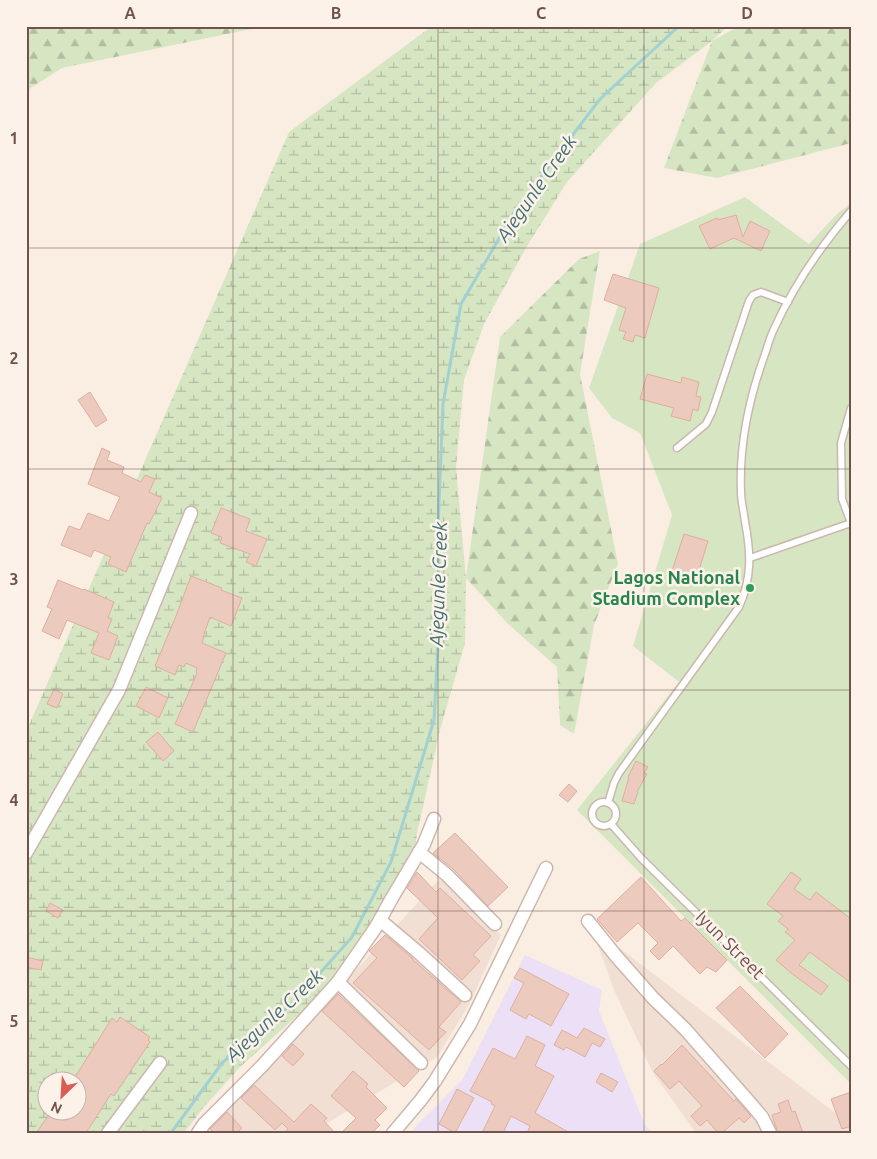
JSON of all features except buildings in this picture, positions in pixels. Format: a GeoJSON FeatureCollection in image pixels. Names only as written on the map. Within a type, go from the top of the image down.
{"type":"FeatureCollection","features":[{"type":"Feature","properties":{"kind":"street"},"geometry":{"type":"LineString","coordinates":[[26,853],[118,690],[192,513]]}},
{"type":"Feature","properties":{"kind":"street"},"geometry":{"type":"LineString","coordinates":[[198,1133],[204,1124],[262,1066],[338,982],[380,920],[424,844],[434,819]]}},
{"type":"Feature","properties":{"kind":"street"},"geometry":{"type":"LineString","coordinates":[[419,852],[447,875],[495,924]]}},
{"type":"Feature","properties":{"kind":"street"},"geometry":{"type":"LineString","coordinates":[[393,1133],[425,1094],[470,1024],[546,868]]}},
{"type":"Feature","properties":{"kind":"street"},"geometry":{"type":"LineString","coordinates":[[380,920],[465,995]]}},
{"type":"Feature","properties":{"kind":"street"},"geometry":{"type":"LineString","coordinates":[[588,921],[653,998],[685,1029],[751,1104],[762,1117],[770,1133]]}},
{"type":"Feature","properties":{"kind":"street"},"geometry":{"type":"LineString","coordinates":[[338,982],[421,1063]]}},
{"type":"Feature","properties":{"kind":"street"},"geometry":{"type":"LineString","coordinates":[[108,1133],[160,1063]]}},
{"type":"Feature","properties":{"kind":"lane"},"geometry":{"type":"LineString","coordinates":[[608,802],[614,783],[620,773],[739,607],[744,597],[749,577],[750,558],[741,493],[742,440],[749,406],[773,330],[788,302],[830,235],[851,211]]}},
{"type":"Feature","properties":{"kind":"lane"},"geometry":{"type":"LineString","coordinates":[[677,448],[706,424],[712,412],[749,301],[753,295],[761,292],[788,302]]}},
{"type":"Feature","properties":{"kind":"lane"},"geometry":{"type":"LineString","coordinates":[[750,558],[851,523],[842,499],[841,443],[851,408]]}},
{"type":"Feature","properties":{"kind":"lane"},"geometry":{"type":"LineString","coordinates":[[608,802],[614,807],[616,814],[614,821],[604,826],[600,825],[593,817],[593,810],[598,804],[608,802]]}},
{"type":"Feature","properties":{"kind":"lane","name":"Iyun Street"},"geometry":{"type":"LineString","coordinates":[[611,824],[641,858],[851,1066]]}},
{"type":"Feature","properties":{"kind":"shaded area"},"geometry":{"type":"Polygon","coordinates":[[[442,876],[501,935],[469,1005],[437,1057],[311,1133],[207,1133],[442,876]]]}},
{"type":"Feature","properties":{"kind":"shaded area"},"geometry":{"type":"Polygon","coordinates":[[[591,926],[851,1125],[851,1133],[696,1133],[653,1073],[614,990],[591,926]]]}},
{"type":"Feature","properties":{"kind":"shaded area"},"geometry":{"type":"Polygon","coordinates":[[[525,955],[602,990],[599,1011],[645,1125],[652,1133],[413,1133],[411,1131],[463,1079],[525,955]]]}},
{"type":"Feature","properties":{"kind":"green space"},"geometry":{"type":"Polygon","coordinates":[[[26,26],[278,26],[256,28],[62,68],[26,91],[26,26]]]}},
{"type":"Feature","properties":{"kind":"green space"},"geometry":{"type":"Polygon","coordinates":[[[432,26],[728,26],[712,41],[656,83],[567,182],[526,248],[484,324],[464,380],[456,467],[466,578],[465,643],[440,730],[415,851],[341,971],[307,1007],[240,1067],[204,1107],[184,1133],[26,1133],[26,732],[289,132],[432,26]]]}},
{"type":"Feature","properties":{"kind":"green space"},"geometry":{"type":"Polygon","coordinates":[[[739,26],[851,26],[851,143],[717,178],[664,168],[712,41],[739,26]]]}},
{"type":"Feature","properties":{"kind":"green space","name":"Lagos National Stadium Complex"},"geometry":{"type":"Polygon","coordinates":[[[745,197],[809,244],[837,214],[851,203],[851,1084],[577,810],[679,682],[633,646],[672,515],[640,433],[612,418],[589,388],[640,244],[745,197]]]}},
{"type":"Feature","properties":{"kind":"green space"},"geometry":{"type":"Polygon","coordinates":[[[600,251],[580,374],[618,564],[594,625],[574,734],[560,725],[557,667],[508,624],[466,578],[500,337],[579,259],[600,251]]]}},
{"type":"Feature","properties":{"kind":"waterway","name":"Ajegunle Creek"},"geometry":{"type":"LineString","coordinates":[[171,1133],[222,1063],[297,999],[352,937],[391,862],[434,720],[439,626],[438,529],[443,404],[461,304],[515,211],[600,99],[679,26]]}},
{"type":"Feature","properties":{"kind":"place","name":"Lagos National Stadium Complex"},"geometry":{"type":"Point","coordinates":[750,588]}}]}
